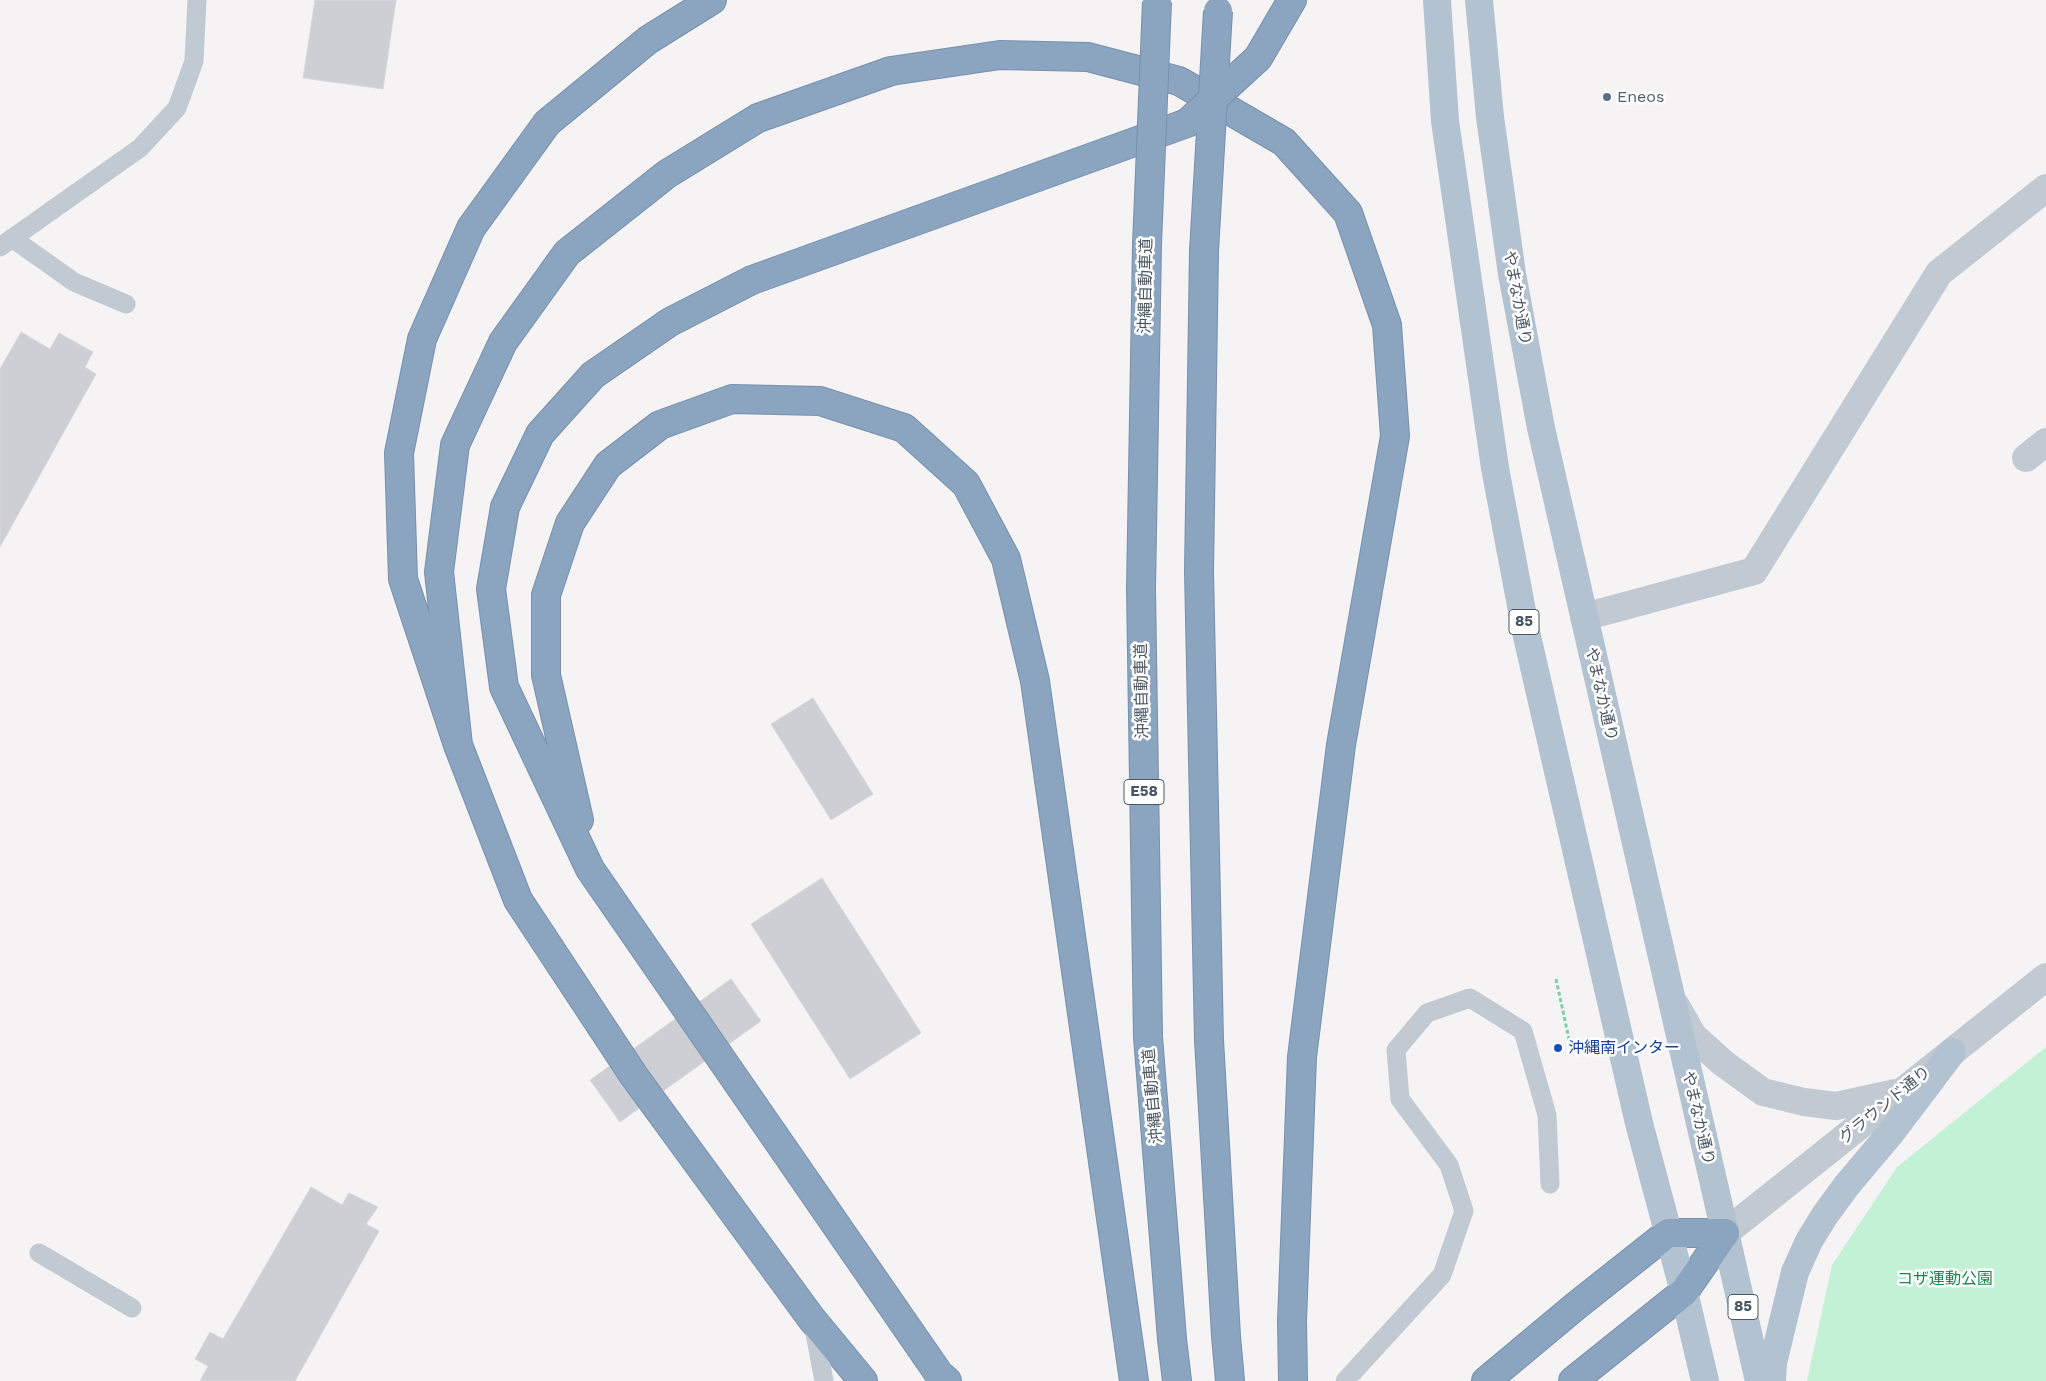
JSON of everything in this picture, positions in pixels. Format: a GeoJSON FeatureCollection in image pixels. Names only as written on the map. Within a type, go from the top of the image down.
{"type":"FeatureCollection","features":[{"type":"Feature","properties":{"kind":"highway"},"geometry":{"type":"LineString","coordinates":[[712,0],[648,40],[547,123],[471,228],[422,339],[399,453],[403,579],[458,745],[518,900],[634,1076],[811,1318],[863,1381]]}},
{"type":"Feature","properties":{"kind":"highway"},"geometry":{"type":"LineString","coordinates":[[947,1381],[939,1374],[590,869],[504,686],[491,589],[505,508],[540,434],[593,375],[670,322],[752,280],[1187,123],[1258,58],[1292,0]]}},
{"type":"Feature","properties":{"kind":"highway","name":"沖縄自動車道"},"geometry":{"type":"LineString","coordinates":[[1157,1],[1147,244],[1141,589],[1148,1027],[1172,1339],[1178,1381]]}},
{"type":"Feature","properties":{"kind":"highway"},"geometry":{"type":"LineString","coordinates":[[1218,5],[1204,251],[1199,580],[1209,1040],[1230,1381]]}},
{"type":"Feature","properties":{"kind":"highway"},"geometry":{"type":"LineString","coordinates":[[458,745],[439,572],[455,445],[503,342],[567,253],[667,174],[758,118],[891,71],[1000,55],[1088,57],[1179,80],[1284,142],[1348,213],[1387,325],[1395,436],[1341,745],[1302,1058],[1292,1321],[1293,1381]]}},
{"type":"Feature","properties":{"kind":"highway"},"geometry":{"type":"LineString","coordinates":[[590,869],[546,675],[546,596],[570,523],[608,465],[660,425],[732,399],[820,401],[904,428],[966,484],[1006,560],[1035,681],[1134,1381]]}},
{"type":"Feature","properties":{"kind":"highway"},"geometry":{"type":"LineString","coordinates":[[1486,1381],[1577,1305],[1668,1233],[1725,1233]]}},
{"type":"Feature","properties":{"kind":"highway"},"geometry":{"type":"LineString","coordinates":[[1573,1381],[1684,1292],[1725,1233]]}},
{"type":"Feature","properties":{"kind":"main road","name":"85"},"geometry":{"type":"LineString","coordinates":[[1437,0],[1445,121],[1497,478],[1529,641],[1639,1123],[1684,1292],[1705,1381]]}},
{"type":"Feature","properties":{"kind":"main road","name":"やまなか通り"},"geometry":{"type":"LineString","coordinates":[[1479,0],[1490,117],[1512,274],[1540,428],[1759,1381]]}},
{"type":"Feature","properties":{"kind":"main road"},"geometry":{"type":"LineString","coordinates":[[1772,1381],[1774,1363],[1794,1272],[1809,1241],[1824,1215],[1890,1134],[1952,1052]]}},
{"type":"Feature","properties":{"kind":"street"},"geometry":{"type":"LineString","coordinates":[[1584,618],[1754,571],[1939,273],[2046,188]]}},
{"type":"Feature","properties":{"kind":"street","name":"グラウンド通り"},"geometry":{"type":"LineString","coordinates":[[1725,1233],[2046,978]]}},
{"type":"Feature","properties":{"kind":"street"},"geometry":{"type":"LineString","coordinates":[[1670,996],[1693,1036],[1723,1063],[1764,1092],[1804,1102],[1836,1106],[1902,1092]]}},
{"type":"Feature","properties":{"kind":"lane"},"geometry":{"type":"LineString","coordinates":[[126,304],[74,282],[6,242],[140,148],[177,108],[194,61],[197,0]]}},
{"type":"Feature","properties":{"kind":"lane"},"geometry":{"type":"LineString","coordinates":[[1345,1381],[1442,1275],[1464,1211],[1449,1165],[1400,1099],[1396,1050],[1427,1013],[1470,998],[1523,1031],[1547,1115],[1550,1184]]}},
{"type":"Feature","properties":{"kind":"lane"},"geometry":{"type":"LineString","coordinates":[[40,1253],[132,1308]]}},
{"type":"Feature","properties":{"kind":"lane"},"geometry":{"type":"LineString","coordinates":[[811,1318],[824,1381]]}},
{"type":"Feature","properties":{"kind":"path"},"geometry":{"type":"LineString","coordinates":[[1556,979],[1572,1053]]}},
{"type":"Feature","properties":{"kind":"green space","name":"コザ運動公園"},"geometry":{"type":"Polygon","coordinates":[[[2046,1047],[2046,1381],[1807,1381],[1832,1265],[1897,1167],[2046,1047]]]}},
{"type":"Feature","properties":{"kind":"building"},"geometry":{"type":"Polygon","coordinates":[[[315,0],[396,0],[383,89],[303,78],[315,0]]]}},
{"type":"Feature","properties":{"kind":"building"},"geometry":{"type":"Polygon","coordinates":[[[21,332],[50,349],[59,333],[93,352],[85,367],[96,374],[0,547],[0,369],[21,332]]]}},
{"type":"Feature","properties":{"kind":"building"},"geometry":{"type":"Polygon","coordinates":[[[813,698],[873,794],[831,820],[771,724],[813,698]]]}},
{"type":"Feature","properties":{"kind":"building"},"geometry":{"type":"Polygon","coordinates":[[[822,878],[921,1033],[850,1079],[751,924],[822,878]]]}},
{"type":"Feature","properties":{"kind":"building"},"geometry":{"type":"Polygon","coordinates":[[[731,979],[761,1021],[620,1122],[590,1080],[731,979]]]}},
{"type":"Feature","properties":{"kind":"building"},"geometry":{"type":"Polygon","coordinates":[[[311,1187],[342,1205],[349,1193],[378,1207],[366,1224],[379,1231],[295,1381],[200,1381],[208,1366],[195,1359],[210,1332],[223,1339],[311,1187]]]}},
{"type":"Feature","properties":{"kind":"place","name":"Eneos"},"geometry":{"type":"Point","coordinates":[1607,97]}},
{"type":"Feature","properties":{"kind":"place","name":"沖縄南インター"},"geometry":{"type":"Point","coordinates":[1558,1048]}}]}
